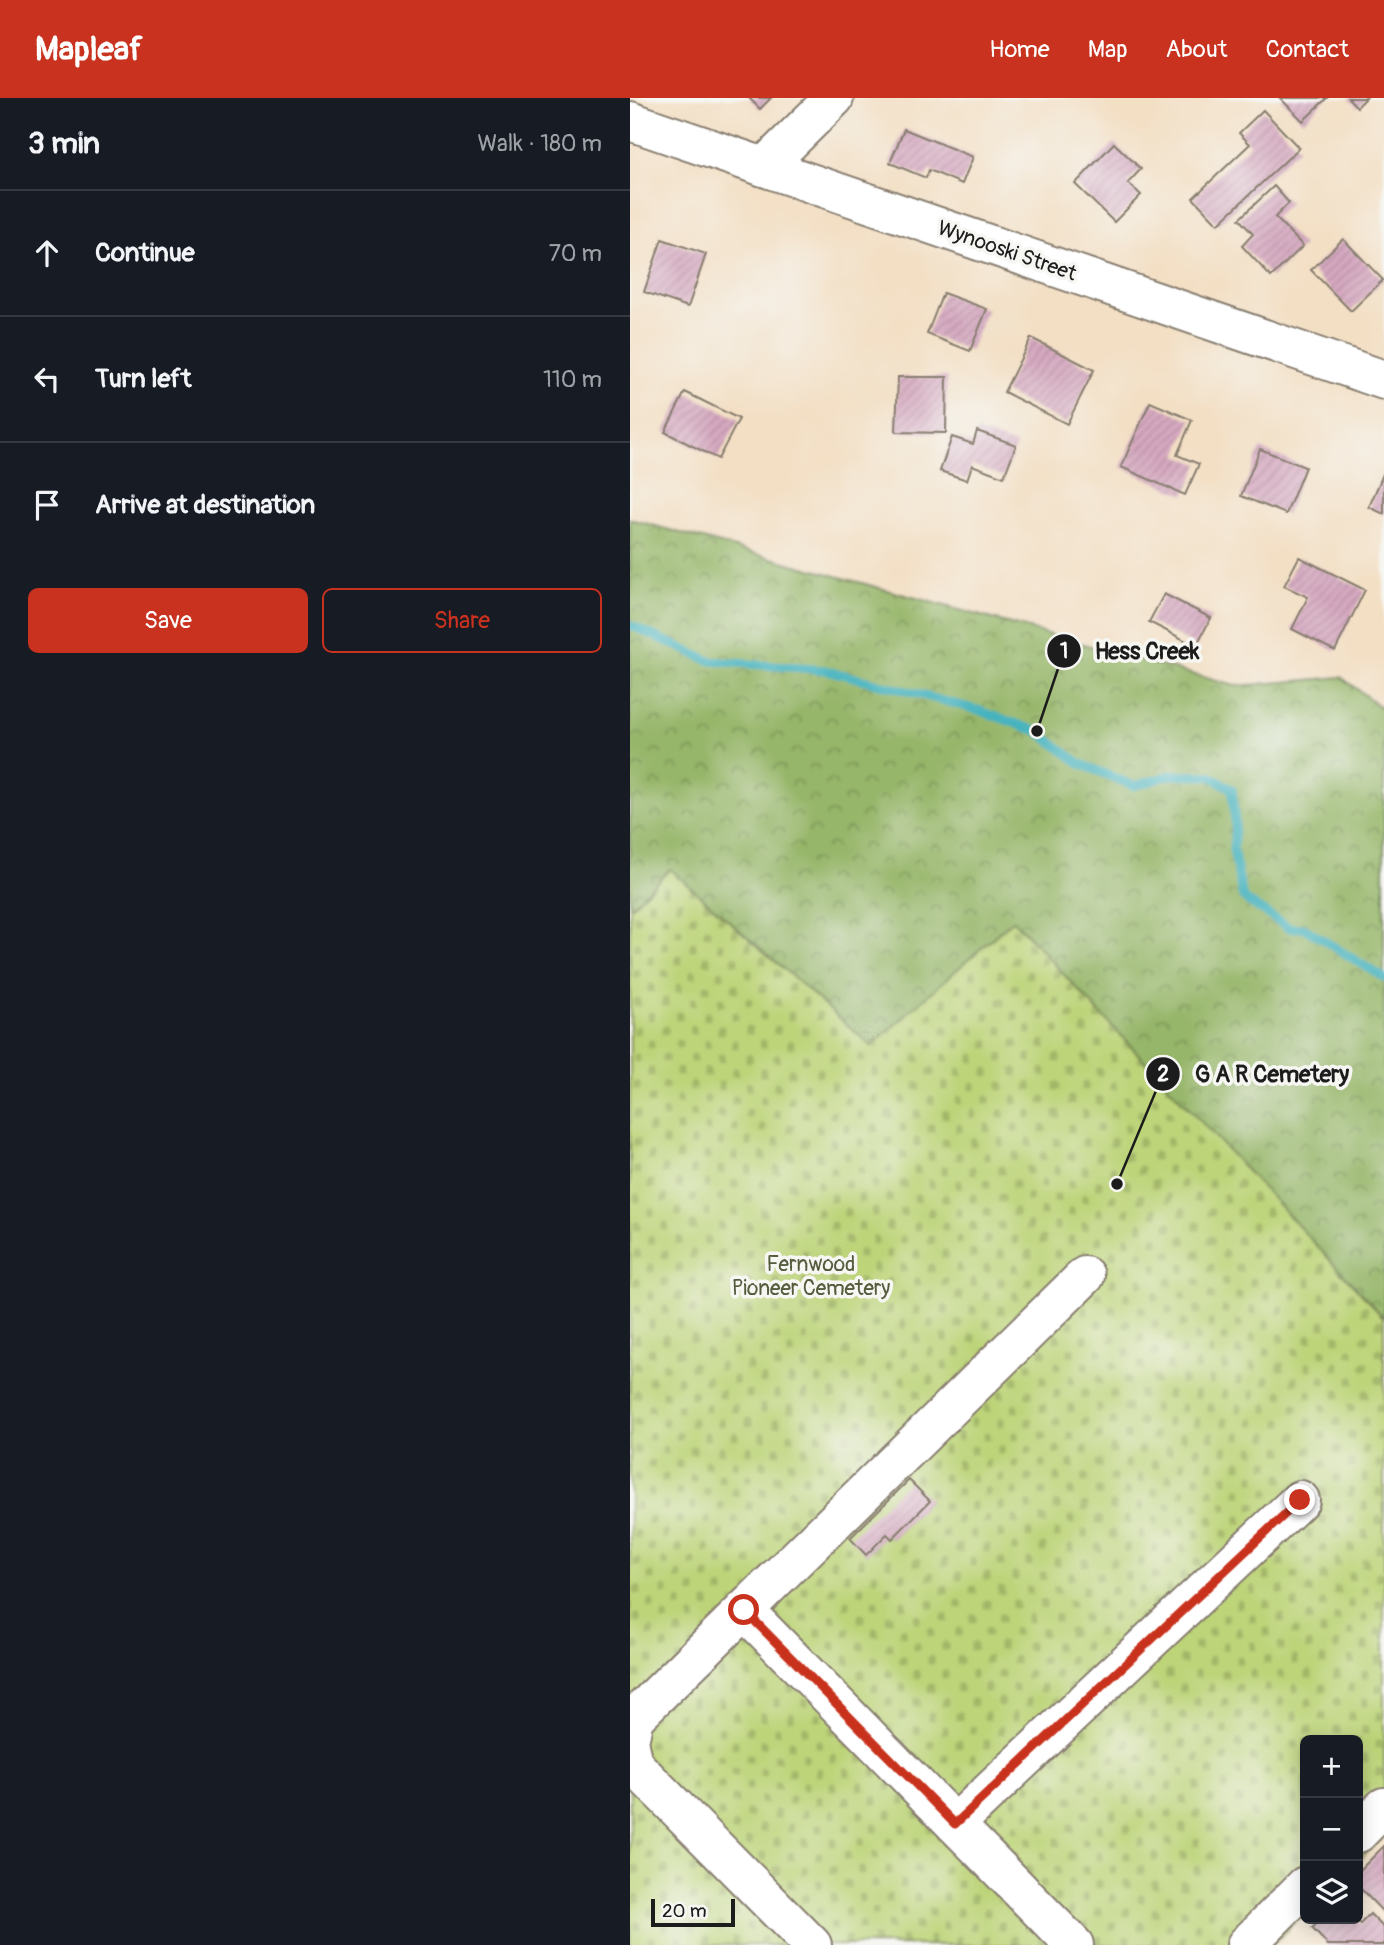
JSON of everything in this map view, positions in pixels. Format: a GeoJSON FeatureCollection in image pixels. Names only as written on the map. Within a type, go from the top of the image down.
{"type":"FeatureCollection","features":[{"type":"Feature","properties":{"kind":"main road"},"geometry":{"type":"LineString","coordinates":[[764,167],[834,98]]}},
{"type":"Feature","properties":{"kind":"main road","name":"Wynooski Street"},"geometry":{"type":"LineString","coordinates":[[630,121],[1384,380]]}},
{"type":"Feature","properties":{"kind":"main road"},"geometry":{"type":"LineString","coordinates":[[630,1737],[634,1718],[1085,1276]]}},
{"type":"Feature","properties":{"kind":"main road"},"geometry":{"type":"LineString","coordinates":[[955,1824],[1300,1500]]}},
{"type":"Feature","properties":{"kind":"main road"},"geometry":{"type":"LineString","coordinates":[[744,1610],[1074,1945]]}},
{"type":"Feature","properties":{"kind":"main road"},"geometry":{"type":"LineString","coordinates":[[630,1750],[634,1764],[812,1945]]}},
{"type":"Feature","properties":{"kind":"main road"},"geometry":{"type":"LineString","coordinates":[[1363,1828],[1384,1807]]}},
{"type":"Feature","properties":{"kind":"main road"},"geometry":{"type":"LineString","coordinates":[[1246,1945],[1300,1890]]}},
{"type":"Feature","properties":{"kind":"green space"},"geometry":{"type":"Polygon","coordinates":[[[630,519],[1235,686],[1341,677],[1384,710],[1384,1318],[1013,920],[871,1046],[670,869],[630,908],[630,519]]]}},
{"type":"Feature","properties":{"kind":"green space","name":"Fernwood Pioneer Cemetery"},"geometry":{"type":"Polygon","coordinates":[[[670,869],[871,1046],[1013,920],[1384,1318],[1384,1835],[1363,1856],[1363,1735],[1300,1735],[1300,1917],[1272,1945],[630,1945],[630,908],[670,869]]]}},
{"type":"Feature","properties":{"kind":"building"},"geometry":{"type":"Polygon","coordinates":[[[749,98],[771,98],[760,109],[749,98]]]}},
{"type":"Feature","properties":{"kind":"building"},"geometry":{"type":"Polygon","coordinates":[[[1280,98],[1327,98],[1303,121],[1280,98]]]}},
{"type":"Feature","properties":{"kind":"building"},"geometry":{"type":"Polygon","coordinates":[[[1348,98],[1366,98],[1357,107],[1348,98]]]}},
{"type":"Feature","properties":{"kind":"building"},"geometry":{"type":"Polygon","coordinates":[[[1263,110],[1299,148],[1218,224],[1193,198],[1250,144],[1239,133],[1263,110]]]}},
{"type":"Feature","properties":{"kind":"building"},"geometry":{"type":"Polygon","coordinates":[[[904,129],[973,157],[962,184],[929,170],[926,178],[890,163],[904,129]]]}},
{"type":"Feature","properties":{"kind":"building"},"geometry":{"type":"Polygon","coordinates":[[[1114,143],[1141,169],[1128,183],[1141,195],[1114,222],[1075,184],[1114,143]]]}},
{"type":"Feature","properties":{"kind":"building"},"geometry":{"type":"Polygon","coordinates":[[[1274,186],[1289,203],[1275,217],[1303,246],[1271,277],[1242,246],[1253,234],[1239,219],[1274,186]]]}},
{"type":"Feature","properties":{"kind":"building"},"geometry":{"type":"Polygon","coordinates":[[[662,239],[706,254],[688,307],[644,292],[662,239]]]}},
{"type":"Feature","properties":{"kind":"building"},"geometry":{"type":"Polygon","coordinates":[[[1343,239],[1383,280],[1351,311],[1311,270],[1343,239]]]}},
{"type":"Feature","properties":{"kind":"building"},"geometry":{"type":"Polygon","coordinates":[[[943,293],[987,309],[970,351],[927,334],[943,293]]]}},
{"type":"Feature","properties":{"kind":"building"},"geometry":{"type":"Polygon","coordinates":[[[1031,338],[1094,370],[1067,424],[1004,392],[1031,338]]]}},
{"type":"Feature","properties":{"kind":"building"},"geometry":{"type":"Polygon","coordinates":[[[898,377],[947,377],[946,433],[896,432],[898,377]]]}},
{"type":"Feature","properties":{"kind":"building"},"geometry":{"type":"Polygon","coordinates":[[[685,392],[739,419],[718,459],[665,432],[685,392]]]}},
{"type":"Feature","properties":{"kind":"building"},"geometry":{"type":"Polygon","coordinates":[[[1150,402],[1192,420],[1177,455],[1199,464],[1185,495],[1121,467],[1150,402]]]}},
{"type":"Feature","properties":{"kind":"building"},"geometry":{"type":"Polygon","coordinates":[[[977,431],[1016,445],[1004,477],[972,465],[967,480],[940,471],[952,437],[973,444],[977,431]]]}},
{"type":"Feature","properties":{"kind":"building"},"geometry":{"type":"Polygon","coordinates":[[[1260,449],[1305,467],[1286,514],[1241,496],[1260,449]]]}},
{"type":"Feature","properties":{"kind":"building"},"geometry":{"type":"Polygon","coordinates":[[[1384,472],[1384,514],[1369,507],[1384,472]]]}},
{"type":"Feature","properties":{"kind":"building"},"geometry":{"type":"Polygon","coordinates":[[[1299,557],[1365,590],[1335,651],[1292,629],[1308,597],[1284,586],[1299,557]]]}},
{"type":"Feature","properties":{"kind":"building"},"geometry":{"type":"Polygon","coordinates":[[[1164,594],[1211,618],[1196,646],[1149,622],[1164,594]]]}},
{"type":"Feature","properties":{"kind":"building"},"geometry":{"type":"Polygon","coordinates":[[[909,1480],[930,1501],[892,1539],[887,1534],[866,1555],[850,1538],[909,1480]]]}},
{"type":"Feature","properties":{"kind":"building"},"geometry":{"type":"Polygon","coordinates":[[[1384,1846],[1384,1913],[1363,1891],[1363,1867],[1384,1846]]]}},
{"type":"Feature","properties":{"kind":"building"},"geometry":{"type":"Polygon","coordinates":[[[1370,1914],[1384,1928],[1384,1945],[1328,1945],[1312,1928],[1316,1924],[1363,1924],[1370,1914]]]}},
{"type":"Feature","properties":{"kind":"waterway"},"geometry":{"type":"LineString","coordinates":[[630,625],[710,661],[826,670],[978,710],[1037,731],[1081,764],[1134,786],[1171,775],[1210,776],[1232,789],[1235,824],[1233,850],[1243,898],[1289,928],[1304,928],[1384,978]]}},
{"type":"Feature","properties":{"kind":"place","name":"Hess Creek"},"geometry":{"type":"Point","coordinates":[1037,731]}},
{"type":"Feature","properties":{"kind":"place","name":"G A R Cemetery"},"geometry":{"type":"Point","coordinates":[1117,1184]}},
{"type":"Feature","properties":{"kind":"route"},"geometry":{"type":"LineString","coordinates":[[744,1610],[955,1824],[1300,1500]]}}]}
